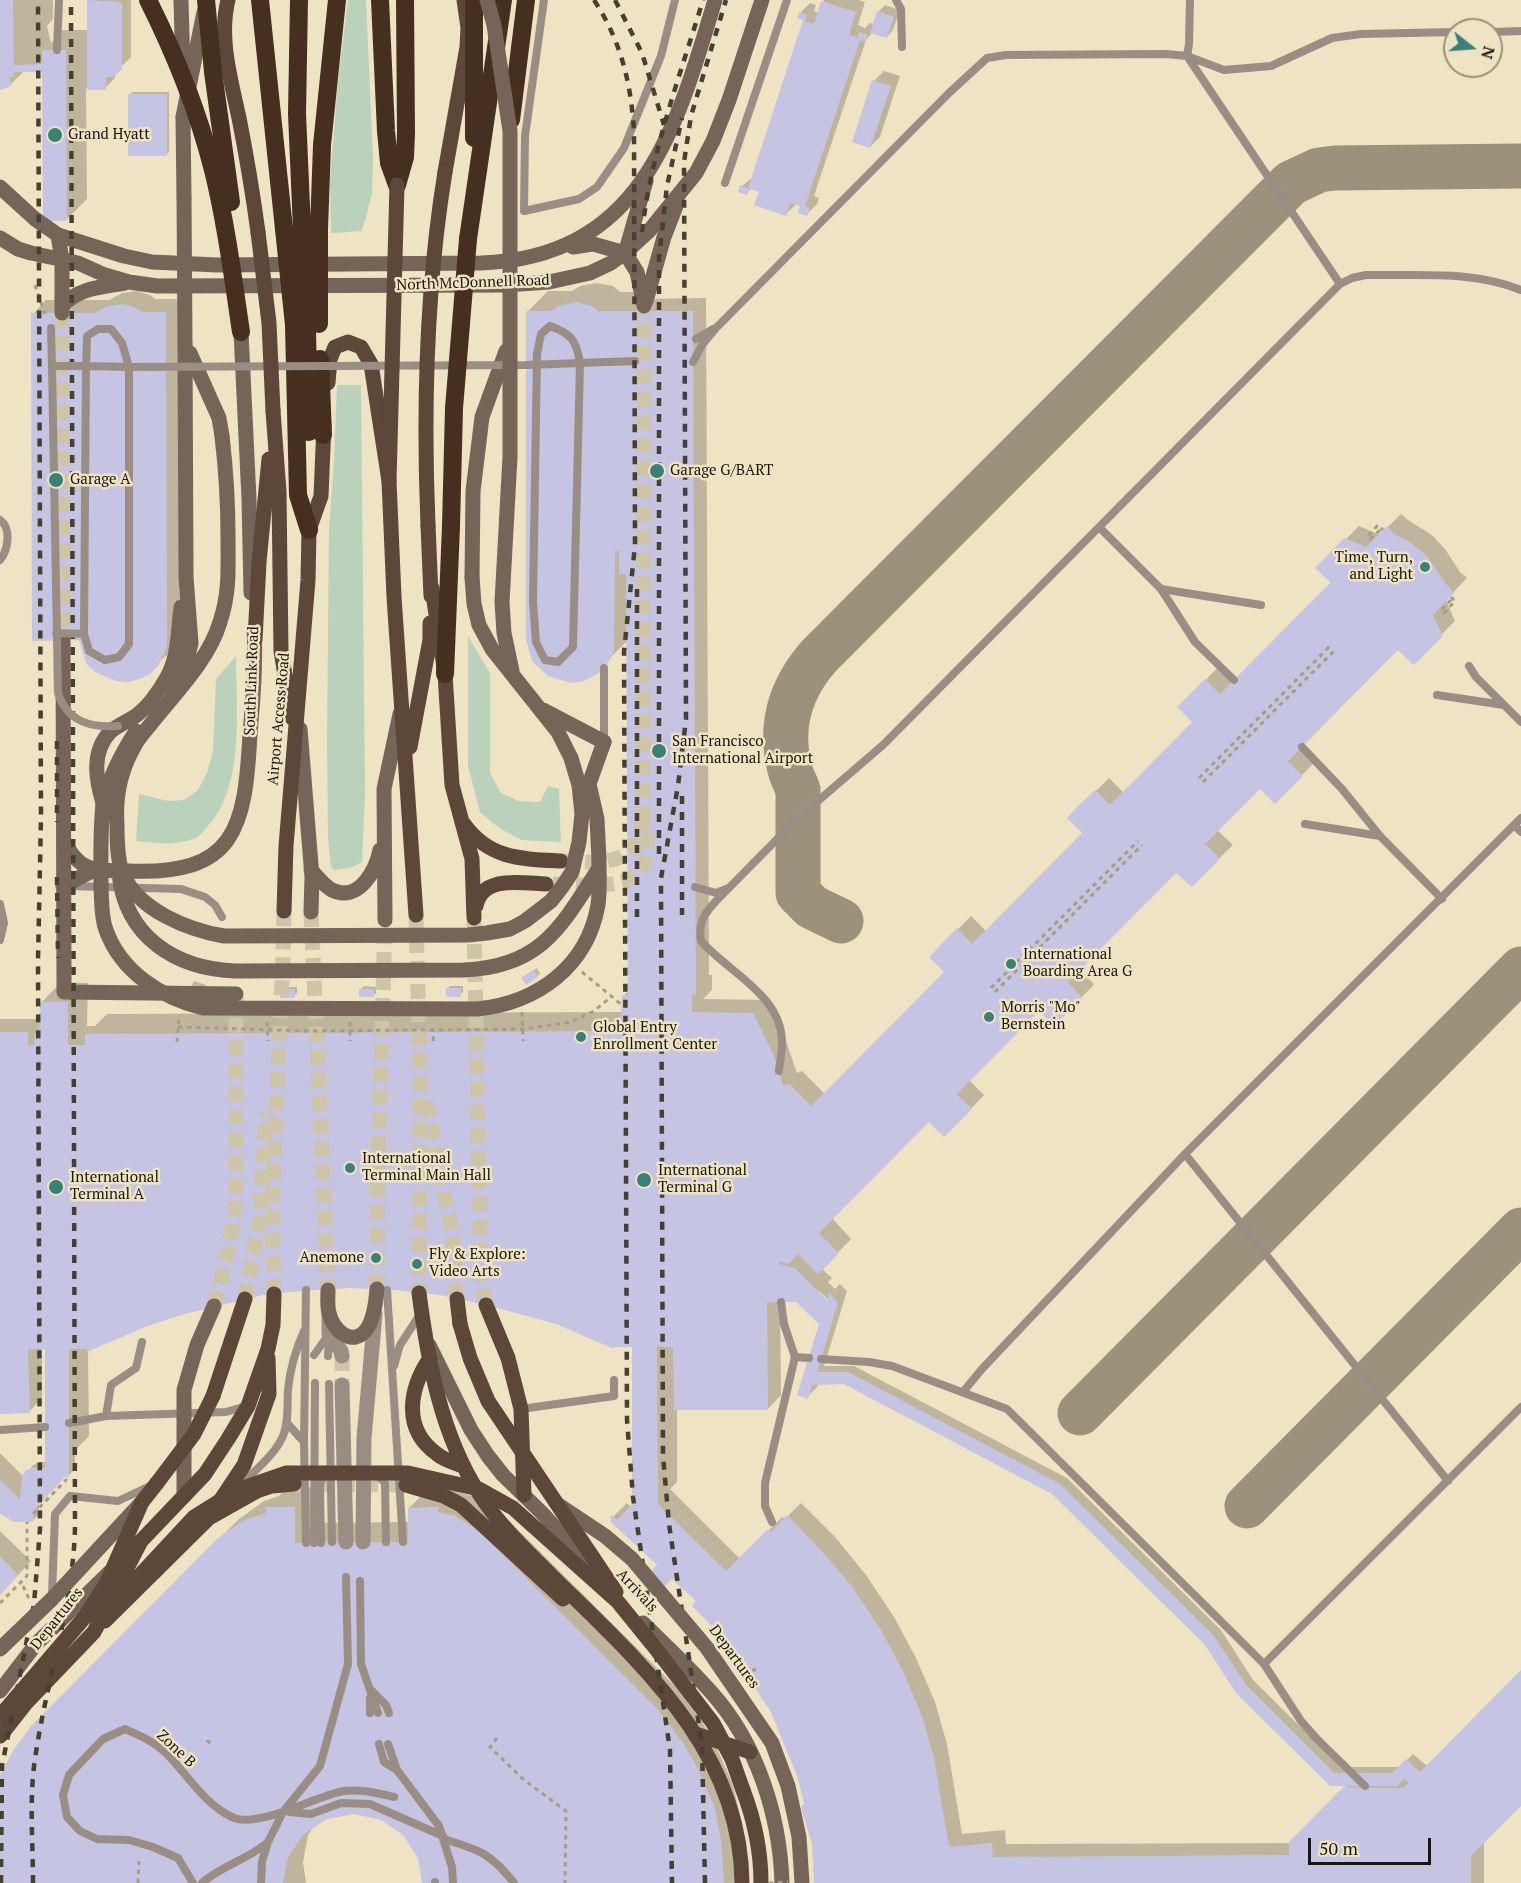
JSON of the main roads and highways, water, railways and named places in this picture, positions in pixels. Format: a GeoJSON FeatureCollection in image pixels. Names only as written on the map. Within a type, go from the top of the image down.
{"type":"FeatureCollection","features":[{"type":"Feature","properties":{"kind":"highway"},"geometry":{"type":"LineString","coordinates":[[148,0],[177,63],[203,136],[226,231],[241,332],[235,235],[213,72],[206,0]]}},
{"type":"Feature","properties":{"kind":"highway"},"geometry":{"type":"LineString","coordinates":[[260,0],[302,229],[306,324],[323,435]]}},
{"type":"Feature","properties":{"kind":"highway"},"geometry":{"type":"LineString","coordinates":[[299,0],[297,114],[309,395],[309,530]]}},
{"type":"Feature","properties":{"kind":"highway"},"geometry":{"type":"LineString","coordinates":[[302,229],[322,145],[337,0]]}},
{"type":"Feature","properties":{"kind":"highway"},"geometry":{"type":"LineString","coordinates":[[380,0],[386,131],[390,163],[397,184]]}},
{"type":"Feature","properties":{"kind":"highway"},"geometry":{"type":"LineString","coordinates":[[397,184],[405,157],[405,0]]}},
{"type":"Feature","properties":{"kind":"highway"},"geometry":{"type":"LineString","coordinates":[[445,674],[454,408],[474,152],[474,0]]}},
{"type":"Feature","properties":{"kind":"highway"},"geometry":{"type":"LineString","coordinates":[[468,238],[502,0]]}},
{"type":"Feature","properties":{"kind":"highway"},"geometry":{"type":"LineString","coordinates":[[510,130],[526,0]]}},
{"type":"Feature","properties":{"kind":"main road"},"geometry":{"type":"LineString","coordinates":[[228,0],[225,38],[251,180],[264,276],[269,323],[273,411],[264,497],[255,640]]}},
{"type":"Feature","properties":{"kind":"main road"},"geometry":{"type":"LineString","coordinates":[[464,0],[468,28],[467,47],[439,207],[428,315],[425,424],[432,588],[445,674],[452,785],[472,858],[474,918],[480,894],[490,886],[502,883],[546,884]]}},
{"type":"Feature","properties":{"kind":"main road"},"geometry":{"type":"LineString","coordinates":[[397,184],[389,481],[405,770],[416,915]]}},
{"type":"Feature","properties":{"kind":"main road","name":"Airport Access Road"},"geometry":{"type":"LineString","coordinates":[[284,910],[286,846],[308,580],[309,530],[321,496],[323,435],[330,359],[335,347],[341,343],[355,343],[361,347],[371,364],[389,481]]}},
{"type":"Feature","properties":{"kind":"main road"},"geometry":{"type":"LineString","coordinates":[[264,497],[281,651],[296,739]]}},
{"type":"Feature","properties":{"kind":"main road"},"geometry":{"type":"LineString","coordinates":[[405,770],[430,640],[432,588]]}},
{"type":"Feature","properties":{"kind":"main road"},"geometry":{"type":"LineString","coordinates":[[457,808],[473,837],[484,846],[499,853],[517,857],[561,861]]}},
{"type":"Feature","properties":{"kind":"main road","name":"Arrivals"},"geometry":{"type":"LineString","coordinates":[[419,1293],[440,1405],[463,1466],[504,1528],[645,1669],[696,1734],[723,1786],[734,1818],[742,1883]]}},
{"type":"Feature","properties":{"kind":"main road"},"geometry":{"type":"LineString","coordinates":[[94,1632],[141,1541],[205,1474],[248,1406],[268,1349],[273,1325],[274,1294]]}},
{"type":"Feature","properties":{"kind":"main road","name":"Departures"},"geometry":{"type":"LineString","coordinates":[[0,1716],[84,1618],[106,1584],[142,1502],[194,1434],[213,1396],[245,1299]]}},
{"type":"Feature","properties":{"kind":"main road","name":"Departures"},"geometry":{"type":"LineString","coordinates":[[457,1299],[460,1324],[470,1358],[488,1401],[652,1644],[713,1723],[732,1759],[752,1813],[761,1864],[761,1883]]}},
{"type":"Feature","properties":{"kind":"main road"},"geometry":{"type":"LineString","coordinates":[[486,1305],[508,1358],[521,1409],[524,1495]]}},
{"type":"Feature","properties":{"kind":"main road"},"geometry":{"type":"LineString","coordinates":[[0,1736],[24,1705],[207,1519],[244,1465],[251,1448],[269,1394],[268,1349]]}},
{"type":"Feature","properties":{"kind":"main road"},"geometry":{"type":"LineString","coordinates":[[430,1358],[420,1374],[413,1395],[411,1409],[417,1429],[428,1446],[438,1455],[463,1466]]}},
{"type":"Feature","properties":{"kind":"main road"},"geometry":{"type":"LineString","coordinates":[[84,1618],[126,1590],[194,1517],[237,1490],[286,1473],[408,1473],[479,1489],[513,1508],[618,1602],[652,1644]]}},
{"type":"Feature","properties":{"kind":"main road"},"geometry":{"type":"LineString","coordinates":[[207,1519],[257,1491],[272,1486],[294,1484]]}},
{"type":"Feature","properties":{"kind":"main road"},"geometry":{"type":"LineString","coordinates":[[406,1485],[444,1496],[461,1505],[559,1597],[585,1609]]}},
{"type":"Feature","properties":{"kind":"main road"},"geometry":{"type":"LineString","coordinates":[[0,1707],[24,1705]]}},
{"type":"Feature","properties":{"kind":"main road"},"geometry":{"type":"LineString","coordinates":[[696,1734],[750,1752]]}},
{"type":"Feature","properties":{"kind":"tunnel"},"geometry":{"type":"LineString","coordinates":[[643,821],[644,306]]}},
{"type":"Feature","properties":{"kind":"tunnel"},"geometry":{"type":"LineString","coordinates":[[62,313],[63,640]]}},
{"type":"Feature","properties":{"kind":"tunnel"},"geometry":{"type":"LineString","coordinates":[[553,884],[618,883],[638,875],[647,855],[643,821]]}},
{"type":"Feature","properties":{"kind":"tunnel"},"geometry":{"type":"LineString","coordinates":[[562,861],[601,862],[623,856],[632,849],[638,839],[642,824]]}},
{"type":"Feature","properties":{"kind":"tunnel"},"geometry":{"type":"LineString","coordinates":[[274,1294],[272,1206],[284,911]]}},
{"type":"Feature","properties":{"kind":"tunnel"},"geometry":{"type":"LineString","coordinates":[[311,912],[328,1290]]}},
{"type":"Feature","properties":{"kind":"tunnel"},"geometry":{"type":"LineString","coordinates":[[416,915],[420,1073],[419,1293]]}},
{"type":"Feature","properties":{"kind":"tunnel"},"geometry":{"type":"LineString","coordinates":[[474,921],[481,1277],[486,1305]]}},
{"type":"Feature","properties":{"kind":"tunnel"},"geometry":{"type":"LineString","coordinates":[[377,1289],[385,923]]}},
{"type":"Feature","properties":{"kind":"tunnel"},"geometry":{"type":"LineString","coordinates":[[214,1306],[229,1250],[236,1201],[236,997]]}},
{"type":"Feature","properties":{"kind":"tunnel"},"geometry":{"type":"LineString","coordinates":[[426,1102],[451,1227],[457,1299]]}},
{"type":"Feature","properties":{"kind":"tunnel"},"geometry":{"type":"LineString","coordinates":[[245,1299],[260,1217],[266,1113]]}},
{"type":"Feature","properties":{"kind":"tunnel"},"geometry":{"type":"LineString","coordinates":[[342,1356],[342,1385]]}},
{"type":"Feature","properties":{"kind":"tunnel"},"geometry":{"type":"LineString","coordinates":[[294,1484],[406,1485]]}},
{"type":"Feature","properties":{"kind":"railway"},"geometry":{"type":"LineString","coordinates":[[1,1883],[2,1766],[34,1604],[40,1529],[38,961],[41,817],[38,0]]}},
{"type":"Feature","properties":{"kind":"railway"},"geometry":{"type":"LineString","coordinates":[[33,1883],[33,1774],[69,1586],[75,1528],[71,0]]}},
{"type":"Feature","properties":{"kind":"railway"},"geometry":{"type":"LineString","coordinates":[[594,0],[611,31],[623,63],[634,131],[635,545],[624,652],[627,1420],[633,1497],[670,1750],[672,1883]]}},
{"type":"Feature","properties":{"kind":"railway"},"geometry":{"type":"LineString","coordinates":[[615,0],[642,53],[664,125]]}},
{"type":"Feature","properties":{"kind":"railway"},"geometry":{"type":"LineString","coordinates":[[642,232],[659,143],[703,0]]}},
{"type":"Feature","properties":{"kind":"railway"},"geometry":{"type":"LineString","coordinates":[[705,1883],[702,1745],[669,1524],[663,1456],[661,878],[678,786],[686,719],[684,162],[691,116],[726,0]]}},
{"type":"Feature","properties":{"kind":"railway"},"geometry":{"type":"LineString","coordinates":[[659,854],[659,258],[667,186],[682,118]]}},
{"type":"Feature","properties":{"kind":"railway"},"geometry":{"type":"LineString","coordinates":[[637,588],[637,917]]}},
{"type":"Feature","properties":{"kind":"railway"},"geometry":{"type":"LineString","coordinates":[[57,741],[57,822]]}},
{"type":"Feature","properties":{"kind":"railway"},"geometry":{"type":"LineString","coordinates":[[682,796],[682,915]]}},
{"type":"Feature","properties":{"kind":"railway"},"geometry":{"type":"LineString","coordinates":[[57,877],[58,958]]}},
{"type":"Feature","properties":{"kind":"place","name":"Grand Hyatt"},"geometry":{"type":"Point","coordinates":[55,135]}},
{"type":"Feature","properties":{"kind":"place","name":"Garage G/BART"},"geometry":{"type":"Point","coordinates":[657,471]}},
{"type":"Feature","properties":{"kind":"place","name":"Garage A"},"geometry":{"type":"Point","coordinates":[56,480]}},
{"type":"Feature","properties":{"kind":"place","name":"Time, Turn, and Light"},"geometry":{"type":"Point","coordinates":[1425,567]}},
{"type":"Feature","properties":{"kind":"place","name":"San Francisco International Airport"},"geometry":{"type":"Point","coordinates":[659,751]}},
{"type":"Feature","properties":{"kind":"place","name":"International Boarding Area G"},"geometry":{"type":"Point","coordinates":[1011,964]}},
{"type":"Feature","properties":{"kind":"place","name":"Morris \"Mo\" Bernstein"},"geometry":{"type":"Point","coordinates":[989,1017]}},
{"type":"Feature","properties":{"kind":"place","name":"Global Entry Enrollment Center"},"geometry":{"type":"Point","coordinates":[581,1037]}},
{"type":"Feature","properties":{"kind":"place","name":"International Terminal Main Hall"},"geometry":{"type":"Point","coordinates":[350,1168]}},
{"type":"Feature","properties":{"kind":"place","name":"International Terminal G"},"geometry":{"type":"Point","coordinates":[644,1180]}},
{"type":"Feature","properties":{"kind":"place","name":"International Terminal A"},"geometry":{"type":"Point","coordinates":[56,1187]}},
{"type":"Feature","properties":{"kind":"place","name":"Anemone"},"geometry":{"type":"Point","coordinates":[376,1258]}},
{"type":"Feature","properties":{"kind":"place","name":"Fly & Explore: Video Arts"},"geometry":{"type":"Point","coordinates":[417,1264]}}]}
